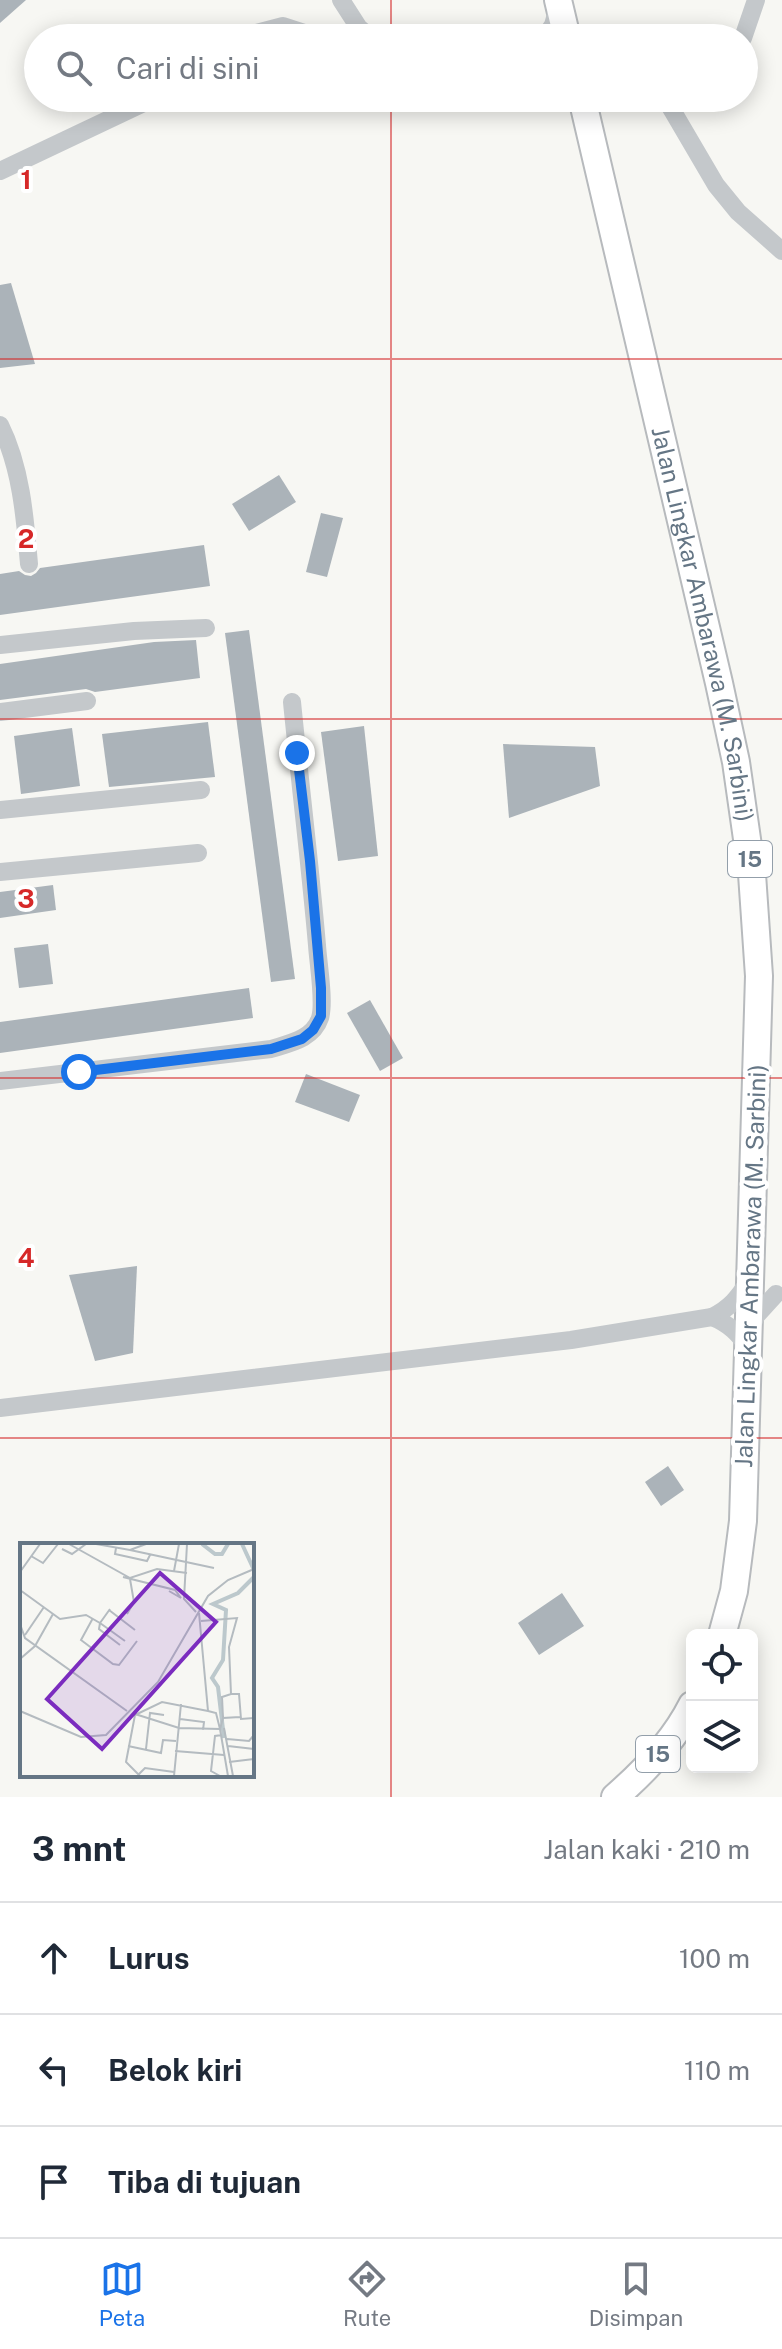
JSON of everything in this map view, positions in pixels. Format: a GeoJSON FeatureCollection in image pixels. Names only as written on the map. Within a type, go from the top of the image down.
{"type":"FeatureCollection","features":[{"type":"Feature","properties":{"kind":"highway"},"geometry":{"type":"LineString","coordinates":[[560,1],[564,24]]}},
{"type":"Feature","properties":{"kind":"highway","name":"Jalan Lingkar Ambarawa (M. Sarbini)"},"geometry":{"type":"LineString","coordinates":[[585,112],[719,683],[736,762],[750,860],[759,976],[743,1521],[734,1591],[724,1629]]}},
{"type":"Feature","properties":{"kind":"highway","name":"15"},"geometry":{"type":"LineString","coordinates":[[615,1797],[645,1771],[686,1716]]}},
{"type":"Feature","properties":{"kind":"street"},"geometry":{"type":"LineString","coordinates":[[341,0],[356,24]]}},
{"type":"Feature","properties":{"kind":"street"},"geometry":{"type":"LineString","coordinates":[[748,24],[756,0]]}},
{"type":"Feature","properties":{"kind":"street"},"geometry":{"type":"LineString","coordinates":[[553,24],[560,1]]}},
{"type":"Feature","properties":{"kind":"street"},"geometry":{"type":"LineString","coordinates":[[560,1],[574,24]]}},
{"type":"Feature","properties":{"kind":"street"},"geometry":{"type":"LineString","coordinates":[[0,171],[124,112]]}},
{"type":"Feature","properties":{"kind":"street"},"geometry":{"type":"LineString","coordinates":[[673,112],[716,185],[738,212],[782,251]]}},
{"type":"Feature","properties":{"kind":"street"},"geometry":{"type":"LineString","coordinates":[[0,425],[8,442],[22,500],[29,564]]}},
{"type":"Feature","properties":{"kind":"street"},"geometry":{"type":"LineString","coordinates":[[0,645],[134,631],[206,628]]}},
{"type":"Feature","properties":{"kind":"street"},"geometry":{"type":"LineString","coordinates":[[0,712],[87,701]]}},
{"type":"Feature","properties":{"kind":"street"},"geometry":{"type":"LineString","coordinates":[[0,1081],[271,1049],[302,1039],[313,1030],[321,1016],[321,988],[292,702]]}},
{"type":"Feature","properties":{"kind":"street"},"geometry":{"type":"LineString","coordinates":[[0,810],[201,790]]}},
{"type":"Feature","properties":{"kind":"street"},"geometry":{"type":"LineString","coordinates":[[0,872],[198,853]]}},
{"type":"Feature","properties":{"kind":"street"},"geometry":{"type":"LineString","coordinates":[[0,1408],[571,1340],[712,1317],[738,1299],[750,1274],[764,1288],[779,1294],[756,1316],[749,1340],[726,1322],[712,1317]]}},
{"type":"Feature","properties":{"kind":"building"},"geometry":{"type":"Polygon","coordinates":[[[0,0],[26,0],[0,23],[0,0]]]}},
{"type":"Feature","properties":{"kind":"building"},"geometry":{"type":"Polygon","coordinates":[[[11,283],[35,364],[0,368],[0,285],[11,283]]]}},
{"type":"Feature","properties":{"kind":"building"},"geometry":{"type":"Polygon","coordinates":[[[279,475],[296,502],[249,531],[232,504],[279,475]]]}},
{"type":"Feature","properties":{"kind":"building"},"geometry":{"type":"Polygon","coordinates":[[[321,513],[343,518],[327,577],[306,572],[321,513]]]}},
{"type":"Feature","properties":{"kind":"building"},"geometry":{"type":"Polygon","coordinates":[[[204,545],[210,586],[0,615],[0,574],[19,571],[31,576],[40,568],[204,545]]]}},
{"type":"Feature","properties":{"kind":"building"},"geometry":{"type":"Polygon","coordinates":[[[249,630],[295,979],[271,982],[225,633],[249,630]]]}},
{"type":"Feature","properties":{"kind":"building"},"geometry":{"type":"Polygon","coordinates":[[[196,640],[200,678],[95,692],[86,689],[0,700],[0,664],[154,642],[196,640]]]}},
{"type":"Feature","properties":{"kind":"building"},"geometry":{"type":"Polygon","coordinates":[[[208,722],[215,777],[109,787],[102,734],[208,722]]]}},
{"type":"Feature","properties":{"kind":"building"},"geometry":{"type":"Polygon","coordinates":[[[364,726],[378,856],[338,861],[321,732],[364,726]]]}},
{"type":"Feature","properties":{"kind":"building"},"geometry":{"type":"Polygon","coordinates":[[[72,728],[80,786],[21,794],[14,736],[72,728]]]}},
{"type":"Feature","properties":{"kind":"building"},"geometry":{"type":"Polygon","coordinates":[[[503,744],[595,747],[600,786],[509,818],[503,744]]]}},
{"type":"Feature","properties":{"kind":"building"},"geometry":{"type":"Polygon","coordinates":[[[53,885],[56,910],[0,918],[0,892],[53,885]]]}},
{"type":"Feature","properties":{"kind":"building"},"geometry":{"type":"Polygon","coordinates":[[[48,944],[53,984],[19,988],[14,948],[48,944]]]}},
{"type":"Feature","properties":{"kind":"building"},"geometry":{"type":"Polygon","coordinates":[[[249,988],[253,1018],[0,1053],[0,1022],[249,988]]]}},
{"type":"Feature","properties":{"kind":"building"},"geometry":{"type":"Polygon","coordinates":[[[370,1000],[403,1058],[380,1071],[347,1013],[370,1000]]]}},
{"type":"Feature","properties":{"kind":"building"},"geometry":{"type":"Polygon","coordinates":[[[306,1074],[360,1095],[349,1122],[295,1102],[306,1074]]]}},
{"type":"Feature","properties":{"kind":"building"},"geometry":{"type":"Polygon","coordinates":[[[137,1266],[133,1353],[95,1361],[69,1275],[137,1266]]]}},
{"type":"Feature","properties":{"kind":"building"},"geometry":{"type":"Polygon","coordinates":[[[668,1466],[684,1490],[661,1506],[645,1482],[668,1466]]]}},
{"type":"Feature","properties":{"kind":"building"},"geometry":{"type":"Polygon","coordinates":[[[562,1593],[584,1626],[539,1655],[518,1623],[562,1593]]]}},
{"type":"Feature","properties":{"kind":"route"},"geometry":{"type":"LineString","coordinates":[[79,1072],[271,1049],[302,1039],[313,1030],[321,1016],[321,988],[297,753]]}}]}
